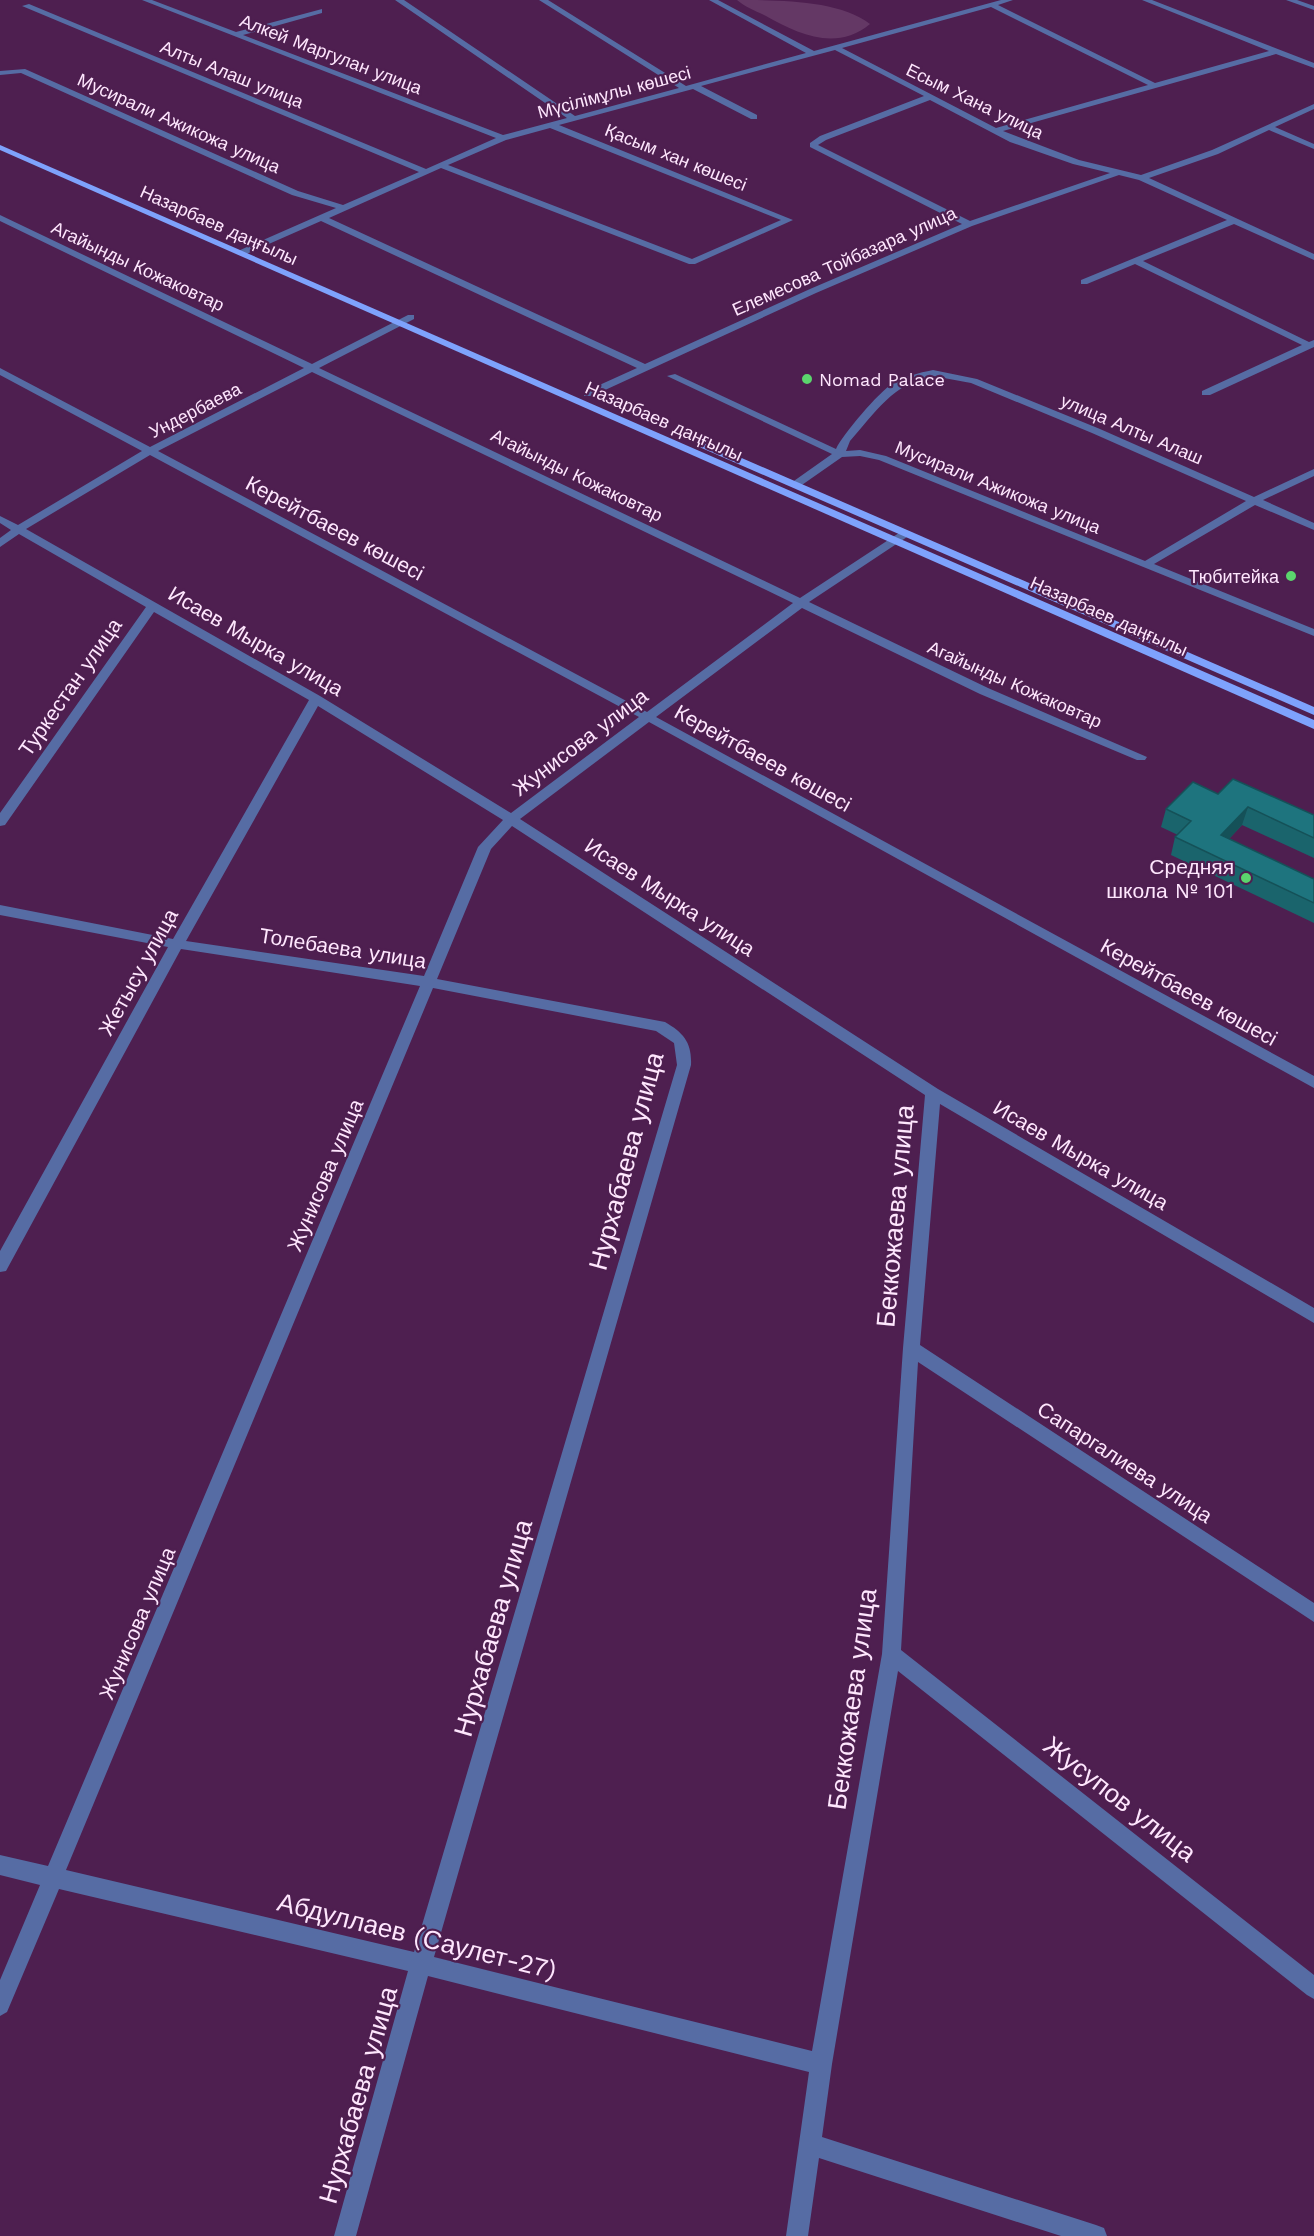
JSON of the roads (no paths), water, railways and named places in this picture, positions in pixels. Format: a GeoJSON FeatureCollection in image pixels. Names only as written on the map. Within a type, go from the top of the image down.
{"type":"FeatureCollection","features":[{"type":"Feature","properties":{"kind":"main road","name":"Назарбаев даңғылы"},"geometry":{"type":"LineString","coordinates":[[0,138],[795,484],[900,537],[1314,725]]}},
{"type":"Feature","properties":{"kind":"main road","name":"Назарбаев даңғылы"},"geometry":{"type":"LineString","coordinates":[[0,147],[401,323],[1314,711]]}},
{"type":"Feature","properties":{"kind":"street","name":"Алкей Маргулан улица"},"geometry":{"type":"LineString","coordinates":[[146,0],[239,34],[503,138]]}},
{"type":"Feature","properties":{"kind":"street"},"geometry":{"type":"LineString","coordinates":[[399,0],[574,119]]}},
{"type":"Feature","properties":{"kind":"street"},"geometry":{"type":"LineString","coordinates":[[543,0],[685,88]]}},
{"type":"Feature","properties":{"kind":"street"},"geometry":{"type":"LineString","coordinates":[[713,0],[812,53]]}},
{"type":"Feature","properties":{"kind":"street","name":"Мүсілімұлы көшесі"},"geometry":{"type":"LineString","coordinates":[[241,253],[503,138],[1009,0]]}},
{"type":"Feature","properties":{"kind":"street"},"geometry":{"type":"LineString","coordinates":[[1146,0],[1314,66]]}},
{"type":"Feature","properties":{"kind":"street"},"geometry":{"type":"LineString","coordinates":[[1290,0],[1314,8]]}},
{"type":"Feature","properties":{"kind":"street"},"geometry":{"type":"LineString","coordinates":[[992,5],[1152,84]]}},
{"type":"Feature","properties":{"kind":"street","name":"Алты Алаш улица"},"geometry":{"type":"LineString","coordinates":[[26,6],[426,172]]}},
{"type":"Feature","properties":{"kind":"street"},"geometry":{"type":"LineString","coordinates":[[239,34],[320,11]]}},
{"type":"Feature","properties":{"kind":"street","name":"Есым Хана улица"},"geometry":{"type":"LineString","coordinates":[[835,47],[1013,140],[1076,162],[1142,178],[1314,257]]}},
{"type":"Feature","properties":{"kind":"street"},"geometry":{"type":"LineString","coordinates":[[995,131],[1152,84],[1274,51]]}},
{"type":"Feature","properties":{"kind":"street","name":"Мусирали Ажикожа улица"},"geometry":{"type":"LineString","coordinates":[[0,73],[22,70],[295,193],[344,208]]}},
{"type":"Feature","properties":{"kind":"street"},"geometry":{"type":"LineString","coordinates":[[694,86],[754,117]]}},
{"type":"Feature","properties":{"kind":"street"},"geometry":{"type":"LineString","coordinates":[[929,97],[813,145],[969,224]]}},
{"type":"Feature","properties":{"kind":"street"},"geometry":{"type":"LineString","coordinates":[[1142,178],[1215,152],[1314,106]]}},
{"type":"Feature","properties":{"kind":"street","name":"Қасым хан көшесі"},"geometry":{"type":"LineString","coordinates":[[441,165],[692,262],[789,220],[550,125]]}},
{"type":"Feature","properties":{"kind":"street"},"geometry":{"type":"LineString","coordinates":[[1268,127],[1314,147]]}},
{"type":"Feature","properties":{"kind":"street","name":"Елемесова Тойбазара улица"},"geometry":{"type":"LineString","coordinates":[[588,394],[813,291],[969,224],[1120,172]]}},
{"type":"Feature","properties":{"kind":"street","name":"Агайынды Кожаковтар"},"geometry":{"type":"LineString","coordinates":[[0,218],[984,691],[1141,757]]}},
{"type":"Feature","properties":{"kind":"street"},"geometry":{"type":"LineString","coordinates":[[322,218],[645,368]]}},
{"type":"Feature","properties":{"kind":"street"},"geometry":{"type":"LineString","coordinates":[[1084,282],[1234,220]]}},
{"type":"Feature","properties":{"kind":"street"},"geometry":{"type":"LineString","coordinates":[[1135,261],[1311,344]]}},
{"type":"Feature","properties":{"kind":"street","name":"Ундербаева"},"geometry":{"type":"LineString","coordinates":[[0,544],[18,529],[150,451],[411,317]]}},
{"type":"Feature","properties":{"kind":"street"},"geometry":{"type":"LineString","coordinates":[[1206,393],[1311,344]]}},
{"type":"Feature","properties":{"kind":"street","name":"Керейтбаеев көшесі"},"geometry":{"type":"LineString","coordinates":[[0,371],[648,717],[1314,1083]]}},
{"type":"Feature","properties":{"kind":"street","name":"улица Алты Алаш"},"geometry":{"type":"LineString","coordinates":[[839,454],[845,440],[893,387],[915,376],[933,373],[974,381],[1096,430],[1314,526]]}},
{"type":"Feature","properties":{"kind":"street","name":"Мусирали Ажикожа улица"},"geometry":{"type":"LineString","coordinates":[[672,376],[839,454],[860,453],[882,458],[990,504],[1147,564],[1314,633]]}},
{"type":"Feature","properties":{"kind":"street"},"geometry":{"type":"LineString","coordinates":[[795,484],[839,454]]}},
{"type":"Feature","properties":{"kind":"street"},"geometry":{"type":"LineString","coordinates":[[1147,564],[1255,500],[1314,472]]}},
{"type":"Feature","properties":{"kind":"street","name":"Исаев Мырка улица"},"geometry":{"type":"LineString","coordinates":[[0,519],[316,699],[511,819],[933,1093],[1314,1316]]}},
{"type":"Feature","properties":{"kind":"street","name":"Жунисова улица"},"geometry":{"type":"LineString","coordinates":[[0,2004],[485,847],[511,819],[802,602],[900,537]]}},
{"type":"Feature","properties":{"kind":"street","name":"Туркестан улица"},"geometry":{"type":"LineString","coordinates":[[0,822],[153,605]]}},
{"type":"Feature","properties":{"kind":"street","name":"Жетысу улица"},"geometry":{"type":"LineString","coordinates":[[0,1266],[177,944],[316,699]]}},
{"type":"Feature","properties":{"kind":"street","name":"Толебаева улица"},"geometry":{"type":"LineString","coordinates":[[0,910],[177,944],[429,982],[660,1026],[678,1035]]}},
{"type":"Feature","properties":{"kind":"street","name":"Нурхабаева улица"},"geometry":{"type":"LineString","coordinates":[[345,2236],[421,1964],[684,1065],[684,1048],[678,1035]]}},
{"type":"Feature","properties":{"kind":"street","name":"Беккожаева улица"},"geometry":{"type":"LineString","coordinates":[[797,2236],[821,2064],[891,1654],[911,1348],[933,1093]]}},
{"type":"Feature","properties":{"kind":"street","name":"Сапаргалиева улица"},"geometry":{"type":"LineString","coordinates":[[911,1348],[1314,1613]]}},
{"type":"Feature","properties":{"kind":"street","name":"Жусупов улица"},"geometry":{"type":"LineString","coordinates":[[891,1654],[1314,1988]]}},
{"type":"Feature","properties":{"kind":"street","name":"Абдуллаев (Саулет-27)"},"geometry":{"type":"LineString","coordinates":[[0,1865],[421,1964],[821,2064]]}},
{"type":"Feature","properties":{"kind":"street"},"geometry":{"type":"LineString","coordinates":[[810,2144],[1096,2236]]}},
{"type":"Feature","properties":{"kind":"place","name":"Nomad Palace"},"geometry":{"type":"Point","coordinates":[807,379]}},
{"type":"Feature","properties":{"kind":"place","name":"Тюбитейка"},"geometry":{"type":"Point","coordinates":[1291,576]}},
{"type":"Feature","properties":{"kind":"place","name":"Средняя школа № 101"},"geometry":{"type":"Point","coordinates":[1246,878]}}]}
